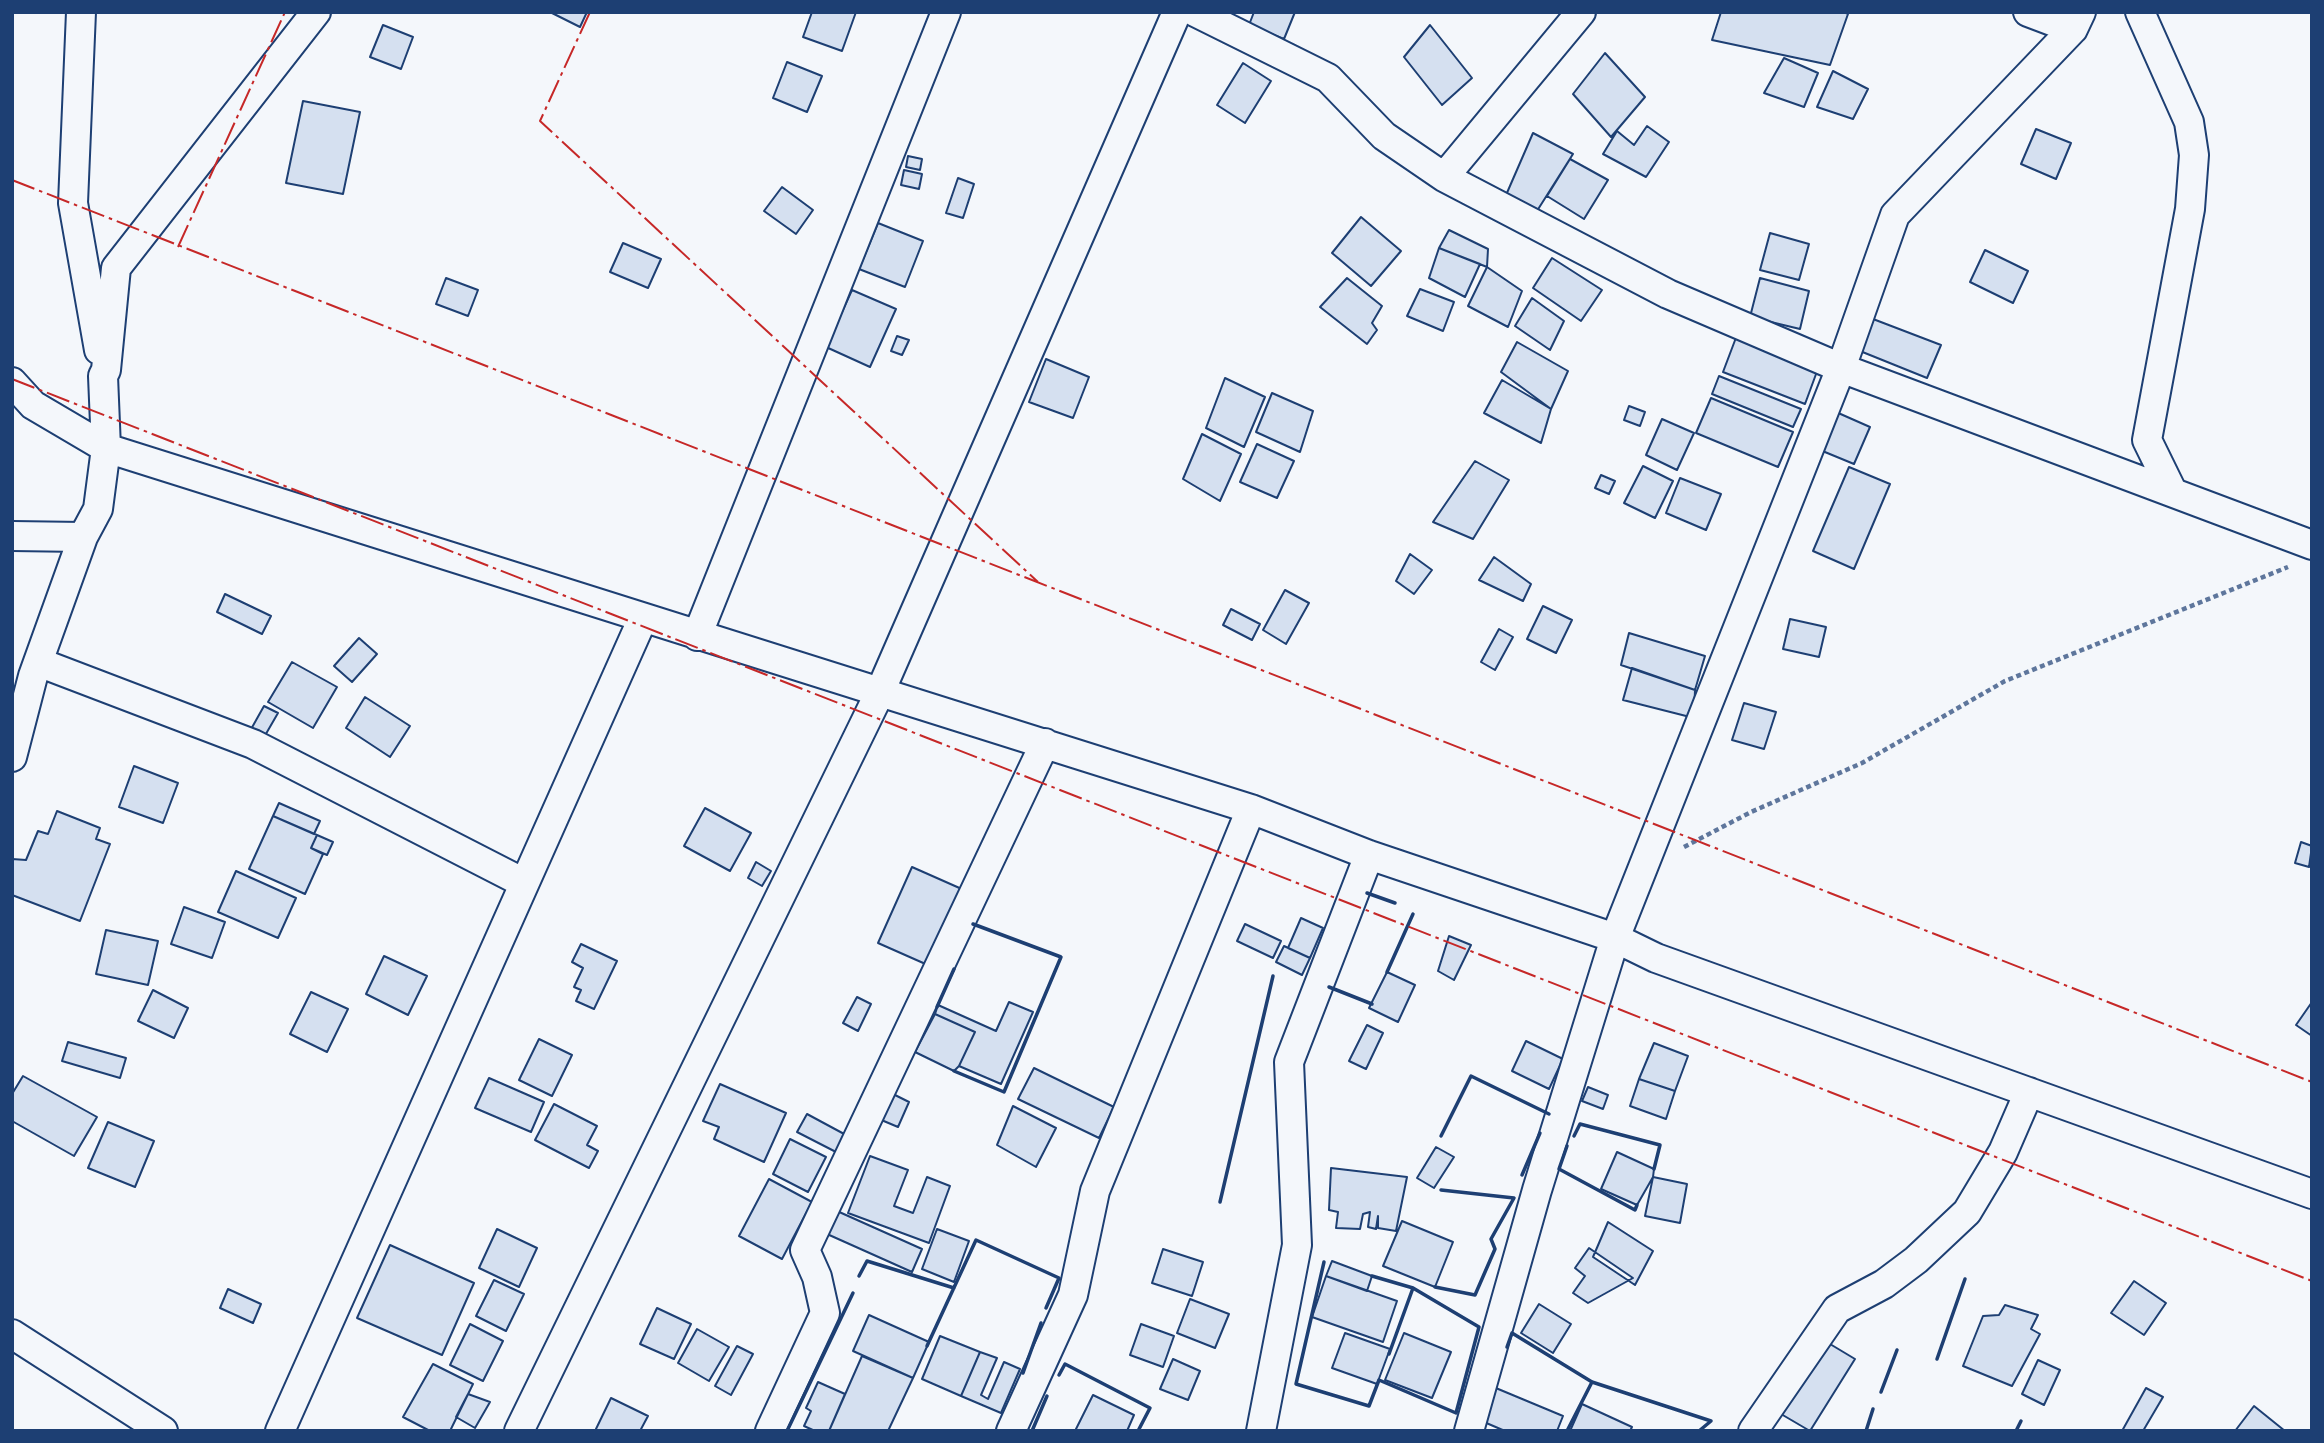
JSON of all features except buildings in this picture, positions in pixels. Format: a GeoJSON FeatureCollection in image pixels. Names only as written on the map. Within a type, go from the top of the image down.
{"type":"FeatureCollection","features":[{"type":"Feature","properties":{"kind":"street"},"geometry":{"type":"LineString","coordinates":[[12,757],[38,662],[83,537],[98,509],[106,448],[103,376],[73,203],[81,12]]}},
{"type":"Feature","properties":{"kind":"street"},"geometry":{"type":"LineString","coordinates":[[103,376],[106,370],[116,268],[316,12]]}},
{"type":"Feature","properties":{"kind":"street"},"geometry":{"type":"LineString","coordinates":[[697,636],[946,12]]}},
{"type":"Feature","properties":{"kind":"street"},"geometry":{"type":"LineString","coordinates":[[519,1431],[880,692],[1177,12]]}},
{"type":"Feature","properties":{"kind":"street"},"geometry":{"type":"LineString","coordinates":[[1195,12],[1328,78],[1384,136],[1444,177],[1668,294],[1841,368],[2172,491],[2305,554]]}},
{"type":"Feature","properties":{"kind":"street"},"geometry":{"type":"LineString","coordinates":[[1444,177],[1581,12]]}},
{"type":"Feature","properties":{"kind":"street"},"geometry":{"type":"LineString","coordinates":[[2028,12],[2077,21]]}},
{"type":"Feature","properties":{"kind":"street"},"geometry":{"type":"LineString","coordinates":[[2140,12],[2189,122],[2194,155],[2190,209],[2147,440],[2172,491]]}},
{"type":"Feature","properties":{"kind":"street"},"geometry":{"type":"LineString","coordinates":[[1469,1431],[1537,1190],[1615,938],[1841,368],[1895,215],[2077,21]]}},
{"type":"Feature","properties":{"kind":"street"},"geometry":{"type":"LineString","coordinates":[[12,382],[33,405],[106,448],[1251,809],[1369,855],[1615,938],[1664,961],[2312,1194]]}},
{"type":"Feature","properties":{"kind":"street"},"geometry":{"type":"LineString","coordinates":[[12,536],[83,537]]}},
{"type":"Feature","properties":{"kind":"street"},"geometry":{"type":"LineString","coordinates":[[280,1431],[643,618]]}},
{"type":"Feature","properties":{"kind":"street"},"geometry":{"type":"LineString","coordinates":[[38,662],[253,744],[524,883]]}},
{"type":"Feature","properties":{"kind":"street"},"geometry":{"type":"LineString","coordinates":[[770,1431],[825,1313],[817,1277],[806,1250],[1045,743]]}},
{"type":"Feature","properties":{"kind":"street"},"geometry":{"type":"LineString","coordinates":[[1011,1431],[1073,1294],[1094,1191],[1251,809]]}},
{"type":"Feature","properties":{"kind":"street"},"geometry":{"type":"LineString","coordinates":[[1261,1431],[1297,1245],[1289,1062],[1369,855]]}},
{"type":"Feature","properties":{"kind":"street"},"geometry":{"type":"LineString","coordinates":[[1753,1431],[1837,1309],[1884,1284],[1916,1260],[1967,1212],[1991,1177],[2029,1092]]}},
{"type":"Feature","properties":{"kind":"street"},"geometry":{"type":"LineString","coordinates":[[12,1334],[163,1431]]}},
{"type":"Feature","properties":{"kind":"path"},"geometry":{"type":"LineString","coordinates":[[1642,869],[1751,812],[1862,763],[2005,681],[2305,554]]}},
{"type":"Feature","properties":{"kind":"wall"},"geometry":{"type":"LineString","coordinates":[[1367,893],[1395,903]]}},
{"type":"Feature","properties":{"kind":"wall"},"geometry":{"type":"LineString","coordinates":[[1387,972],[1413,914]]}},
{"type":"Feature","properties":{"kind":"wall"},"geometry":{"type":"LineString","coordinates":[[954,1071],[1004,1092],[1061,957],[973,924]]}},
{"type":"Feature","properties":{"kind":"wall"},"geometry":{"type":"LineString","coordinates":[[937,1007],[954,969]]}},
{"type":"Feature","properties":{"kind":"wall"},"geometry":{"type":"LineString","coordinates":[[1220,1202],[1273,976]]}},
{"type":"Feature","properties":{"kind":"wall"},"geometry":{"type":"LineString","coordinates":[[1329,987],[1372,1004]]}},
{"type":"Feature","properties":{"kind":"wall"},"geometry":{"type":"LineString","coordinates":[[1441,1136],[1471,1076],[1549,1114]]}},
{"type":"Feature","properties":{"kind":"wall"},"geometry":{"type":"LineString","coordinates":[[1574,1136],[1580,1124],[1660,1145],[1654,1169]]}},
{"type":"Feature","properties":{"kind":"wall"},"geometry":{"type":"LineString","coordinates":[[1522,1175],[1540,1133]]}},
{"type":"Feature","properties":{"kind":"wall"},"geometry":{"type":"LineString","coordinates":[[1567,1146],[1559,1169],[1635,1210],[1637,1205]]}},
{"type":"Feature","properties":{"kind":"wall"},"geometry":{"type":"LineString","coordinates":[[1435,1287],[1475,1295],[1495,1249],[1491,1239],[1514,1198],[1441,1190]]}},
{"type":"Feature","properties":{"kind":"wall"},"geometry":{"type":"LineString","coordinates":[[927,1346],[976,1240],[1059,1278],[1046,1308]]}},
{"type":"Feature","properties":{"kind":"wall"},"geometry":{"type":"LineString","coordinates":[[859,1276],[867,1261],[954,1288]]}},
{"type":"Feature","properties":{"kind":"wall"},"geometry":{"type":"LineString","coordinates":[[1324,1262],[1296,1384],[1369,1406],[1379,1380],[1456,1413],[1479,1327],[1413,1288],[1372,1276]]}},
{"type":"Feature","properties":{"kind":"wall"},"geometry":{"type":"LineString","coordinates":[[1937,1359],[1965,1279]]}},
{"type":"Feature","properties":{"kind":"wall"},"geometry":{"type":"LineString","coordinates":[[1389,1354],[1413,1288]]}},
{"type":"Feature","properties":{"kind":"wall"},"geometry":{"type":"LineString","coordinates":[[787,1431],[853,1293]]}},
{"type":"Feature","properties":{"kind":"wall"},"geometry":{"type":"LineString","coordinates":[[1023,1373],[1041,1323]]}},
{"type":"Feature","properties":{"kind":"wall"},"geometry":{"type":"LineString","coordinates":[[1507,1347],[1512,1333],[1592,1382],[1711,1421],[1699,1431]]}},
{"type":"Feature","properties":{"kind":"wall"},"geometry":{"type":"LineString","coordinates":[[1881,1392],[1897,1350]]}},
{"type":"Feature","properties":{"kind":"wall"},"geometry":{"type":"LineString","coordinates":[[1059,1375],[1065,1364],[1150,1408],[1138,1431]]}},
{"type":"Feature","properties":{"kind":"wall"},"geometry":{"type":"LineString","coordinates":[[1567,1431],[1592,1382]]}},
{"type":"Feature","properties":{"kind":"wall"},"geometry":{"type":"LineString","coordinates":[[1032,1431],[1047,1396]]}},
{"type":"Feature","properties":{"kind":"wall"},"geometry":{"type":"LineString","coordinates":[[1866,1431],[1873,1409]]}},
{"type":"Feature","properties":{"kind":"wall"},"geometry":{"type":"LineString","coordinates":[[2016,1431],[2021,1421]]}},
{"type":"Feature","properties":{"kind":"power"},"geometry":{"type":"LineString","coordinates":[[178,247],[285,12]]}},
{"type":"Feature","properties":{"kind":"power"},"geometry":{"type":"LineString","coordinates":[[590,12],[540,121],[1038,582]]}},
{"type":"Feature","properties":{"kind":"power"},"geometry":{"type":"LineString","coordinates":[[12,180],[2312,1082]]}},
{"type":"Feature","properties":{"kind":"power"},"geometry":{"type":"LineString","coordinates":[[12,379],[2312,1281]]}}]}
